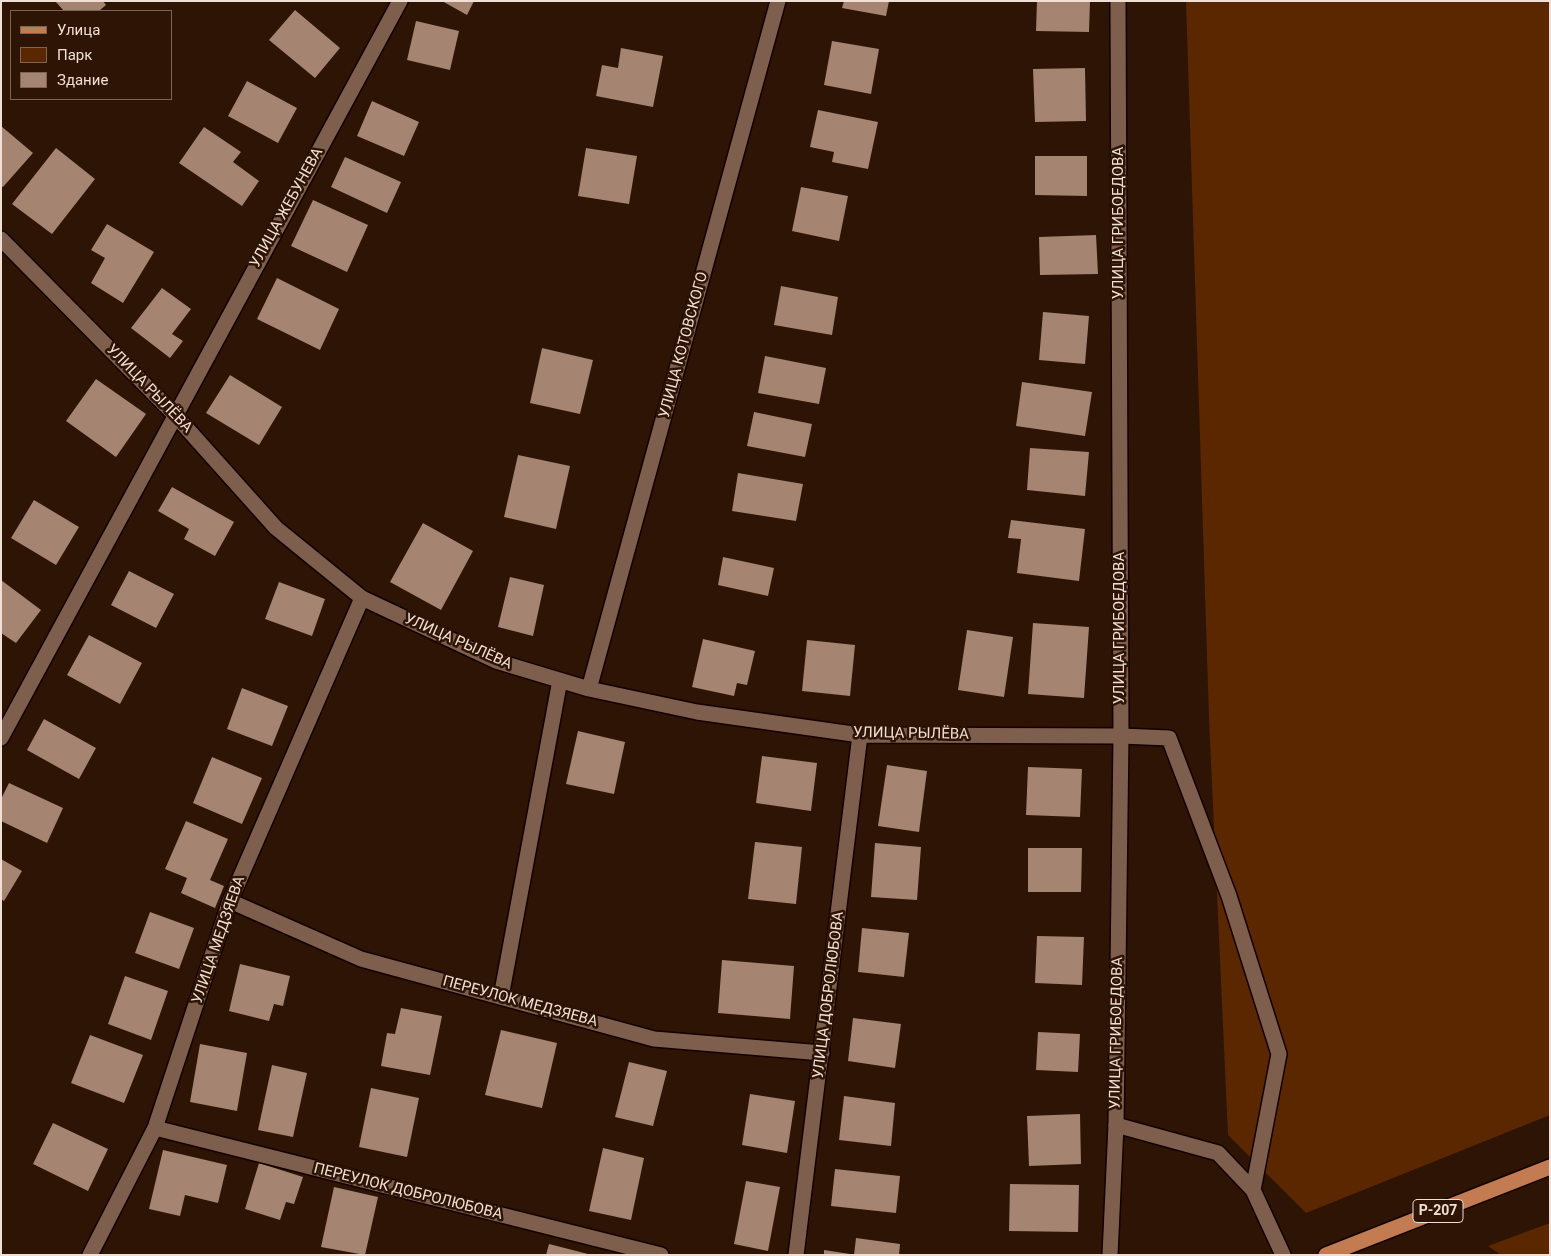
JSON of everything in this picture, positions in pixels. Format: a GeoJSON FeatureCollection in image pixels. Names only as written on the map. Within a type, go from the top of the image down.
{"type":"FeatureCollection","features":[{"type":"Feature","properties":{"kind":"main road","name":"Р-207"},"geometry":{"type":"LineString","coordinates":[[1326,1255],[1550,1167]]}},
{"type":"Feature","properties":{"kind":"street","name":"УЛИЦА ЖЕБУНЕВА"},"geometry":{"type":"LineString","coordinates":[[1,738],[174,414],[400,1]]}},
{"type":"Feature","properties":{"kind":"street","name":"УЛИЦА КОТОВСКОГО"},"geometry":{"type":"LineString","coordinates":[[589,689],[778,1]]}},
{"type":"Feature","properties":{"kind":"street","name":"УЛИЦА ГРИБОЕДОВА"},"geometry":{"type":"LineString","coordinates":[[1110,1255],[1116,1124],[1121,736],[1118,1]]}},
{"type":"Feature","properties":{"kind":"street","name":"УЛИЦА РЫЛЁВА"},"geometry":{"type":"LineString","coordinates":[[1,239],[174,414],[276,528],[362,598],[496,662],[589,689],[697,712],[860,735],[1121,736],[1168,738],[1229,896],[1279,1054],[1253,1190]]}},
{"type":"Feature","properties":{"kind":"street","name":"УЛИЦА МЕДЗЯЕВА"},"geometry":{"type":"LineString","coordinates":[[90,1255],[155,1128],[230,901],[362,598]]}},
{"type":"Feature","properties":{"kind":"street"},"geometry":{"type":"LineString","coordinates":[[502,997],[560,680]]}},
{"type":"Feature","properties":{"kind":"street","name":"УЛИЦА ДОБРОЛЮБОВА"},"geometry":{"type":"LineString","coordinates":[[796,1255],[860,735]]}},
{"type":"Feature","properties":{"kind":"street","name":"ПЕРЕУЛОК МЕДЗЯЕВА"},"geometry":{"type":"LineString","coordinates":[[230,901],[361,959],[654,1039],[822,1053]]}},
{"type":"Feature","properties":{"kind":"street"},"geometry":{"type":"LineString","coordinates":[[1116,1124],[1218,1153],[1253,1190],[1283,1255]]}},
{"type":"Feature","properties":{"kind":"street","name":"ПЕРЕУЛОК ДОБРОЛЮБОВА"},"geometry":{"type":"LineString","coordinates":[[155,1128],[660,1255]]}},
{"type":"Feature","properties":{"kind":"green space"},"geometry":{"type":"Polygon","coordinates":[[[1186,1],[1550,1],[1550,1115],[1306,1213],[1228,1135],[1209,718],[1186,1]]]}},
{"type":"Feature","properties":{"kind":"green space"},"geometry":{"type":"Polygon","coordinates":[[[1550,1223],[1550,1255],[1501,1255],[1488,1246],[1550,1223]]]}},
{"type":"Feature","properties":{"kind":"building"},"geometry":{"type":"Polygon","coordinates":[[[55,1],[103,1],[106,5],[100,10],[63,10],[55,1]]]}},
{"type":"Feature","properties":{"kind":"building"},"geometry":{"type":"Polygon","coordinates":[[[442,1],[474,1],[467,15],[442,1]]]}},
{"type":"Feature","properties":{"kind":"building"},"geometry":{"type":"Polygon","coordinates":[[[844,1],[889,1],[886,16],[842,8],[844,1]]]}},
{"type":"Feature","properties":{"kind":"building"},"geometry":{"type":"Polygon","coordinates":[[[1037,1],[1090,1],[1089,32],[1036,31],[1037,1]]]}},
{"type":"Feature","properties":{"kind":"building"},"geometry":{"type":"Polygon","coordinates":[[[295,10],[340,48],[315,78],[269,40],[295,10]]]}},
{"type":"Feature","properties":{"kind":"building"},"geometry":{"type":"Polygon","coordinates":[[[416,21],[459,31],[450,70],[407,60],[416,21]]]}},
{"type":"Feature","properties":{"kind":"building"},"geometry":{"type":"Polygon","coordinates":[[[832,41],[879,49],[871,94],[824,85],[832,41]]]}},
{"type":"Feature","properties":{"kind":"building"},"geometry":{"type":"Polygon","coordinates":[[[621,48],[663,56],[653,107],[596,96],[602,65],[618,68],[621,48]]]}},
{"type":"Feature","properties":{"kind":"building"},"geometry":{"type":"Polygon","coordinates":[[[1085,68],[1086,121],[1035,122],[1033,69],[1085,68]]]}},
{"type":"Feature","properties":{"kind":"building"},"geometry":{"type":"Polygon","coordinates":[[[247,81],[297,108],[278,143],[228,116],[247,81]]]}},
{"type":"Feature","properties":{"kind":"building"},"geometry":{"type":"Polygon","coordinates":[[[372,101],[419,122],[404,156],[357,136],[372,101]]]}},
{"type":"Feature","properties":{"kind":"building"},"geometry":{"type":"Polygon","coordinates":[[[818,110],[878,122],[868,169],[832,162],[834,152],[810,147],[818,110]]]}},
{"type":"Feature","properties":{"kind":"building"},"geometry":{"type":"Polygon","coordinates":[[[1,126],[33,153],[3,187],[1,186],[1,126]]]}},
{"type":"Feature","properties":{"kind":"building"},"geometry":{"type":"Polygon","coordinates":[[[204,127],[241,152],[233,162],[259,181],[242,206],[179,163],[204,127]]]}},
{"type":"Feature","properties":{"kind":"building"},"geometry":{"type":"Polygon","coordinates":[[[56,148],[95,179],[52,234],[12,204],[56,148]]]}},
{"type":"Feature","properties":{"kind":"building"},"geometry":{"type":"Polygon","coordinates":[[[586,148],[637,156],[629,204],[578,196],[586,148]]]}},
{"type":"Feature","properties":{"kind":"building"},"geometry":{"type":"Polygon","coordinates":[[[1035,156],[1087,156],[1087,196],[1035,195],[1035,156]]]}},
{"type":"Feature","properties":{"kind":"building"},"geometry":{"type":"Polygon","coordinates":[[[345,157],[401,182],[387,213],[331,187],[345,157]]]}},
{"type":"Feature","properties":{"kind":"building"},"geometry":{"type":"Polygon","coordinates":[[[801,187],[848,196],[839,241],[792,231],[801,187]]]}},
{"type":"Feature","properties":{"kind":"building"},"geometry":{"type":"Polygon","coordinates":[[[313,200],[368,225],[347,272],[291,246],[313,200]]]}},
{"type":"Feature","properties":{"kind":"building"},"geometry":{"type":"Polygon","coordinates":[[[107,224],[154,252],[123,303],[91,283],[105,258],[91,250],[107,224]]]}},
{"type":"Feature","properties":{"kind":"building"},"geometry":{"type":"Polygon","coordinates":[[[1096,235],[1098,274],[1040,275],[1039,237],[1096,235]]]}},
{"type":"Feature","properties":{"kind":"building"},"geometry":{"type":"Polygon","coordinates":[[[277,278],[339,309],[320,350],[257,319],[277,278]]]}},
{"type":"Feature","properties":{"kind":"building"},"geometry":{"type":"Polygon","coordinates":[[[781,286],[838,297],[832,335],[774,325],[781,286]]]}},
{"type":"Feature","properties":{"kind":"building"},"geometry":{"type":"Polygon","coordinates":[[[162,288],[191,309],[172,334],[183,341],[170,358],[131,328],[162,288]]]}},
{"type":"Feature","properties":{"kind":"building"},"geometry":{"type":"Polygon","coordinates":[[[1043,312],[1089,316],[1085,364],[1039,360],[1043,312]]]}},
{"type":"Feature","properties":{"kind":"building"},"geometry":{"type":"Polygon","coordinates":[[[542,348],[593,360],[580,414],[530,403],[542,348]]]}},
{"type":"Feature","properties":{"kind":"building"},"geometry":{"type":"Polygon","coordinates":[[[765,356],[826,368],[819,404],[758,393],[765,356]]]}},
{"type":"Feature","properties":{"kind":"building"},"geometry":{"type":"Polygon","coordinates":[[[230,375],[282,407],[259,445],[206,413],[230,375]]]}},
{"type":"Feature","properties":{"kind":"building"},"geometry":{"type":"Polygon","coordinates":[[[96,379],[146,414],[116,457],[66,421],[96,379]]]}},
{"type":"Feature","properties":{"kind":"building"},"geometry":{"type":"Polygon","coordinates":[[[1022,382],[1092,392],[1085,436],[1016,426],[1022,382]]]}},
{"type":"Feature","properties":{"kind":"building"},"geometry":{"type":"Polygon","coordinates":[[[754,412],[812,424],[805,457],[747,446],[754,412]]]}},
{"type":"Feature","properties":{"kind":"building"},"geometry":{"type":"Polygon","coordinates":[[[1030,448],[1089,452],[1085,496],[1027,490],[1030,448]]]}},
{"type":"Feature","properties":{"kind":"building"},"geometry":{"type":"Polygon","coordinates":[[[518,455],[570,466],[556,529],[504,517],[518,455]]]}},
{"type":"Feature","properties":{"kind":"building"},"geometry":{"type":"Polygon","coordinates":[[[738,473],[803,484],[796,521],[732,511],[738,473]]]}},
{"type":"Feature","properties":{"kind":"building"},"geometry":{"type":"Polygon","coordinates":[[[172,487],[234,522],[215,556],[184,539],[189,529],[158,511],[172,487]]]}},
{"type":"Feature","properties":{"kind":"building"},"geometry":{"type":"Polygon","coordinates":[[[34,500],[79,527],[56,565],[11,538],[34,500]]]}},
{"type":"Feature","properties":{"kind":"building"},"geometry":{"type":"Polygon","coordinates":[[[1011,520],[1085,529],[1079,581],[1017,573],[1021,539],[1008,538],[1011,520]]]}},
{"type":"Feature","properties":{"kind":"building"},"geometry":{"type":"Polygon","coordinates":[[[423,523],[473,551],[441,610],[390,582],[423,523]]]}},
{"type":"Feature","properties":{"kind":"building"},"geometry":{"type":"Polygon","coordinates":[[[723,557],[774,568],[768,596],[718,585],[723,557]]]}},
{"type":"Feature","properties":{"kind":"building"},"geometry":{"type":"Polygon","coordinates":[[[129,571],[174,594],[156,628],[111,605],[129,571]]]}},
{"type":"Feature","properties":{"kind":"building"},"geometry":{"type":"Polygon","coordinates":[[[510,577],[544,585],[533,636],[498,627],[510,577]]]}},
{"type":"Feature","properties":{"kind":"building"},"geometry":{"type":"Polygon","coordinates":[[[1,580],[41,610],[16,643],[1,633],[1,580]]]}},
{"type":"Feature","properties":{"kind":"building"},"geometry":{"type":"Polygon","coordinates":[[[279,582],[325,599],[312,636],[265,619],[279,582]]]}},
{"type":"Feature","properties":{"kind":"building"},"geometry":{"type":"Polygon","coordinates":[[[1033,623],[1089,627],[1084,698],[1028,694],[1033,623]]]}},
{"type":"Feature","properties":{"kind":"building"},"geometry":{"type":"Polygon","coordinates":[[[967,630],[1013,637],[1004,697],[958,690],[967,630]]]}},
{"type":"Feature","properties":{"kind":"building"},"geometry":{"type":"Polygon","coordinates":[[[89,635],[142,663],[120,704],[67,675],[89,635]]]}},
{"type":"Feature","properties":{"kind":"building"},"geometry":{"type":"Polygon","coordinates":[[[703,639],[755,651],[747,685],[737,683],[734,696],[692,687],[703,639]]]}},
{"type":"Feature","properties":{"kind":"building"},"geometry":{"type":"Polygon","coordinates":[[[807,640],[855,645],[850,696],[802,691],[807,640]]]}},
{"type":"Feature","properties":{"kind":"building"},"geometry":{"type":"Polygon","coordinates":[[[242,688],[288,706],[272,746],[227,729],[242,688]]]}},
{"type":"Feature","properties":{"kind":"building"},"geometry":{"type":"Polygon","coordinates":[[[44,719],[96,748],[79,779],[27,750],[44,719]]]}},
{"type":"Feature","properties":{"kind":"building"},"geometry":{"type":"Polygon","coordinates":[[[578,731],[625,742],[614,794],[566,784],[578,731]]]}},
{"type":"Feature","properties":{"kind":"building"},"geometry":{"type":"Polygon","coordinates":[[[762,756],[817,763],[811,811],[756,803],[762,756]]]}},
{"type":"Feature","properties":{"kind":"building"},"geometry":{"type":"Polygon","coordinates":[[[212,757],[262,778],[242,824],[193,803],[212,757]]]}},
{"type":"Feature","properties":{"kind":"building"},"geometry":{"type":"Polygon","coordinates":[[[887,765],[927,771],[919,832],[878,826],[887,765]]]}},
{"type":"Feature","properties":{"kind":"building"},"geometry":{"type":"Polygon","coordinates":[[[1028,767],[1082,769],[1080,817],[1026,815],[1028,767]]]}},
{"type":"Feature","properties":{"kind":"building"},"geometry":{"type":"Polygon","coordinates":[[[9,783],[63,808],[47,843],[1,821],[1,799],[9,783]]]}},
{"type":"Feature","properties":{"kind":"building"},"geometry":{"type":"Polygon","coordinates":[[[186,821],[228,839],[210,880],[224,886],[215,908],[181,893],[187,878],[165,869],[186,821]]]}},
{"type":"Feature","properties":{"kind":"building"},"geometry":{"type":"Polygon","coordinates":[[[755,842],[802,847],[796,904],[748,899],[755,842]]]}},
{"type":"Feature","properties":{"kind":"building"},"geometry":{"type":"Polygon","coordinates":[[[875,843],[921,847],[917,900],[871,897],[875,843]]]}},
{"type":"Feature","properties":{"kind":"building"},"geometry":{"type":"Polygon","coordinates":[[[1028,848],[1082,848],[1081,892],[1028,892],[1028,848]]]}},
{"type":"Feature","properties":{"kind":"building"},"geometry":{"type":"Polygon","coordinates":[[[1,859],[22,871],[4,901],[1,899],[1,859]]]}},
{"type":"Feature","properties":{"kind":"building"},"geometry":{"type":"Polygon","coordinates":[[[150,912],[194,928],[179,969],[135,953],[150,912]]]}},
{"type":"Feature","properties":{"kind":"building"},"geometry":{"type":"Polygon","coordinates":[[[862,928],[909,933],[904,977],[858,972],[862,928]]]}},
{"type":"Feature","properties":{"kind":"building"},"geometry":{"type":"Polygon","coordinates":[[[1037,936],[1084,937],[1082,985],[1035,983],[1037,936]]]}},
{"type":"Feature","properties":{"kind":"building"},"geometry":{"type":"Polygon","coordinates":[[[722,960],[794,966],[790,1019],[718,1013],[722,960]]]}},
{"type":"Feature","properties":{"kind":"building"},"geometry":{"type":"Polygon","coordinates":[[[240,964],[290,976],[283,1006],[274,1004],[269,1021],[229,1011],[240,964]]]}},
{"type":"Feature","properties":{"kind":"building"},"geometry":{"type":"Polygon","coordinates":[[[125,976],[168,991],[151,1040],[108,1024],[125,976]]]}},
{"type":"Feature","properties":{"kind":"building"},"geometry":{"type":"Polygon","coordinates":[[[401,1008],[442,1016],[430,1075],[381,1066],[387,1033],[395,1034],[401,1008]]]}},
{"type":"Feature","properties":{"kind":"building"},"geometry":{"type":"Polygon","coordinates":[[[853,1018],[901,1024],[895,1068],[848,1061],[853,1018]]]}},
{"type":"Feature","properties":{"kind":"building"},"geometry":{"type":"Polygon","coordinates":[[[501,1030],[557,1043],[542,1108],[485,1095],[501,1030]]]}},
{"type":"Feature","properties":{"kind":"building"},"geometry":{"type":"Polygon","coordinates":[[[1038,1032],[1080,1034],[1078,1072],[1036,1070],[1038,1032]]]}},
{"type":"Feature","properties":{"kind":"building"},"geometry":{"type":"Polygon","coordinates":[[[90,1035],[143,1055],[124,1103],[71,1083],[90,1035]]]}},
{"type":"Feature","properties":{"kind":"building"},"geometry":{"type":"Polygon","coordinates":[[[200,1044],[247,1053],[237,1111],[190,1102],[200,1044]]]}},
{"type":"Feature","properties":{"kind":"building"},"geometry":{"type":"Polygon","coordinates":[[[629,1062],[667,1071],[653,1126],[615,1117],[629,1062]]]}},
{"type":"Feature","properties":{"kind":"building"},"geometry":{"type":"Polygon","coordinates":[[[272,1065],[307,1073],[293,1137],[258,1130],[272,1065]]]}},
{"type":"Feature","properties":{"kind":"building"},"geometry":{"type":"Polygon","coordinates":[[[371,1088],[419,1098],[407,1157],[359,1147],[371,1088]]]}},
{"type":"Feature","properties":{"kind":"building"},"geometry":{"type":"Polygon","coordinates":[[[750,1094],[795,1101],[787,1153],[742,1145],[750,1094]]]}},
{"type":"Feature","properties":{"kind":"building"},"geometry":{"type":"Polygon","coordinates":[[[844,1096],[895,1103],[891,1146],[839,1140],[844,1096]]]}},
{"type":"Feature","properties":{"kind":"building"},"geometry":{"type":"Polygon","coordinates":[[[1080,1114],[1081,1164],[1029,1166],[1027,1116],[1080,1114]]]}},
{"type":"Feature","properties":{"kind":"building"},"geometry":{"type":"Polygon","coordinates":[[[53,1123],[108,1149],[88,1191],[33,1164],[53,1123]]]}},
{"type":"Feature","properties":{"kind":"building"},"geometry":{"type":"Polygon","coordinates":[[[603,1148],[644,1158],[631,1220],[589,1211],[603,1148]]]}},
{"type":"Feature","properties":{"kind":"building"},"geometry":{"type":"Polygon","coordinates":[[[163,1150],[227,1165],[218,1203],[185,1195],[180,1216],[149,1209],[163,1150]]]}},
{"type":"Feature","properties":{"kind":"building"},"geometry":{"type":"Polygon","coordinates":[[[259,1163],[303,1177],[294,1204],[286,1202],[280,1220],[245,1209],[259,1163]]]}},
{"type":"Feature","properties":{"kind":"building"},"geometry":{"type":"Polygon","coordinates":[[[835,1169],[900,1176],[896,1213],[831,1206],[835,1169]]]}},
{"type":"Feature","properties":{"kind":"building"},"geometry":{"type":"Polygon","coordinates":[[[746,1181],[780,1187],[768,1251],[734,1244],[746,1181]]]}},
{"type":"Feature","properties":{"kind":"building"},"geometry":{"type":"Polygon","coordinates":[[[1010,1184],[1079,1185],[1078,1232],[1009,1231],[1010,1184]]]}},
{"type":"Feature","properties":{"kind":"building"},"geometry":{"type":"Polygon","coordinates":[[[334,1187],[378,1197],[365,1255],[321,1247],[334,1187]]]}},
{"type":"Feature","properties":{"kind":"building"},"geometry":{"type":"Polygon","coordinates":[[[856,1238],[900,1244],[899,1255],[854,1255],[856,1238]]]}},
{"type":"Feature","properties":{"kind":"building"},"geometry":{"type":"Polygon","coordinates":[[[549,1244],[588,1254],[588,1255],[546,1255],[549,1244]]]}},
{"type":"Feature","properties":{"kind":"building"},"geometry":{"type":"Polygon","coordinates":[[[824,1250],[850,1254],[850,1255],[824,1255],[824,1250]]]}}]}
